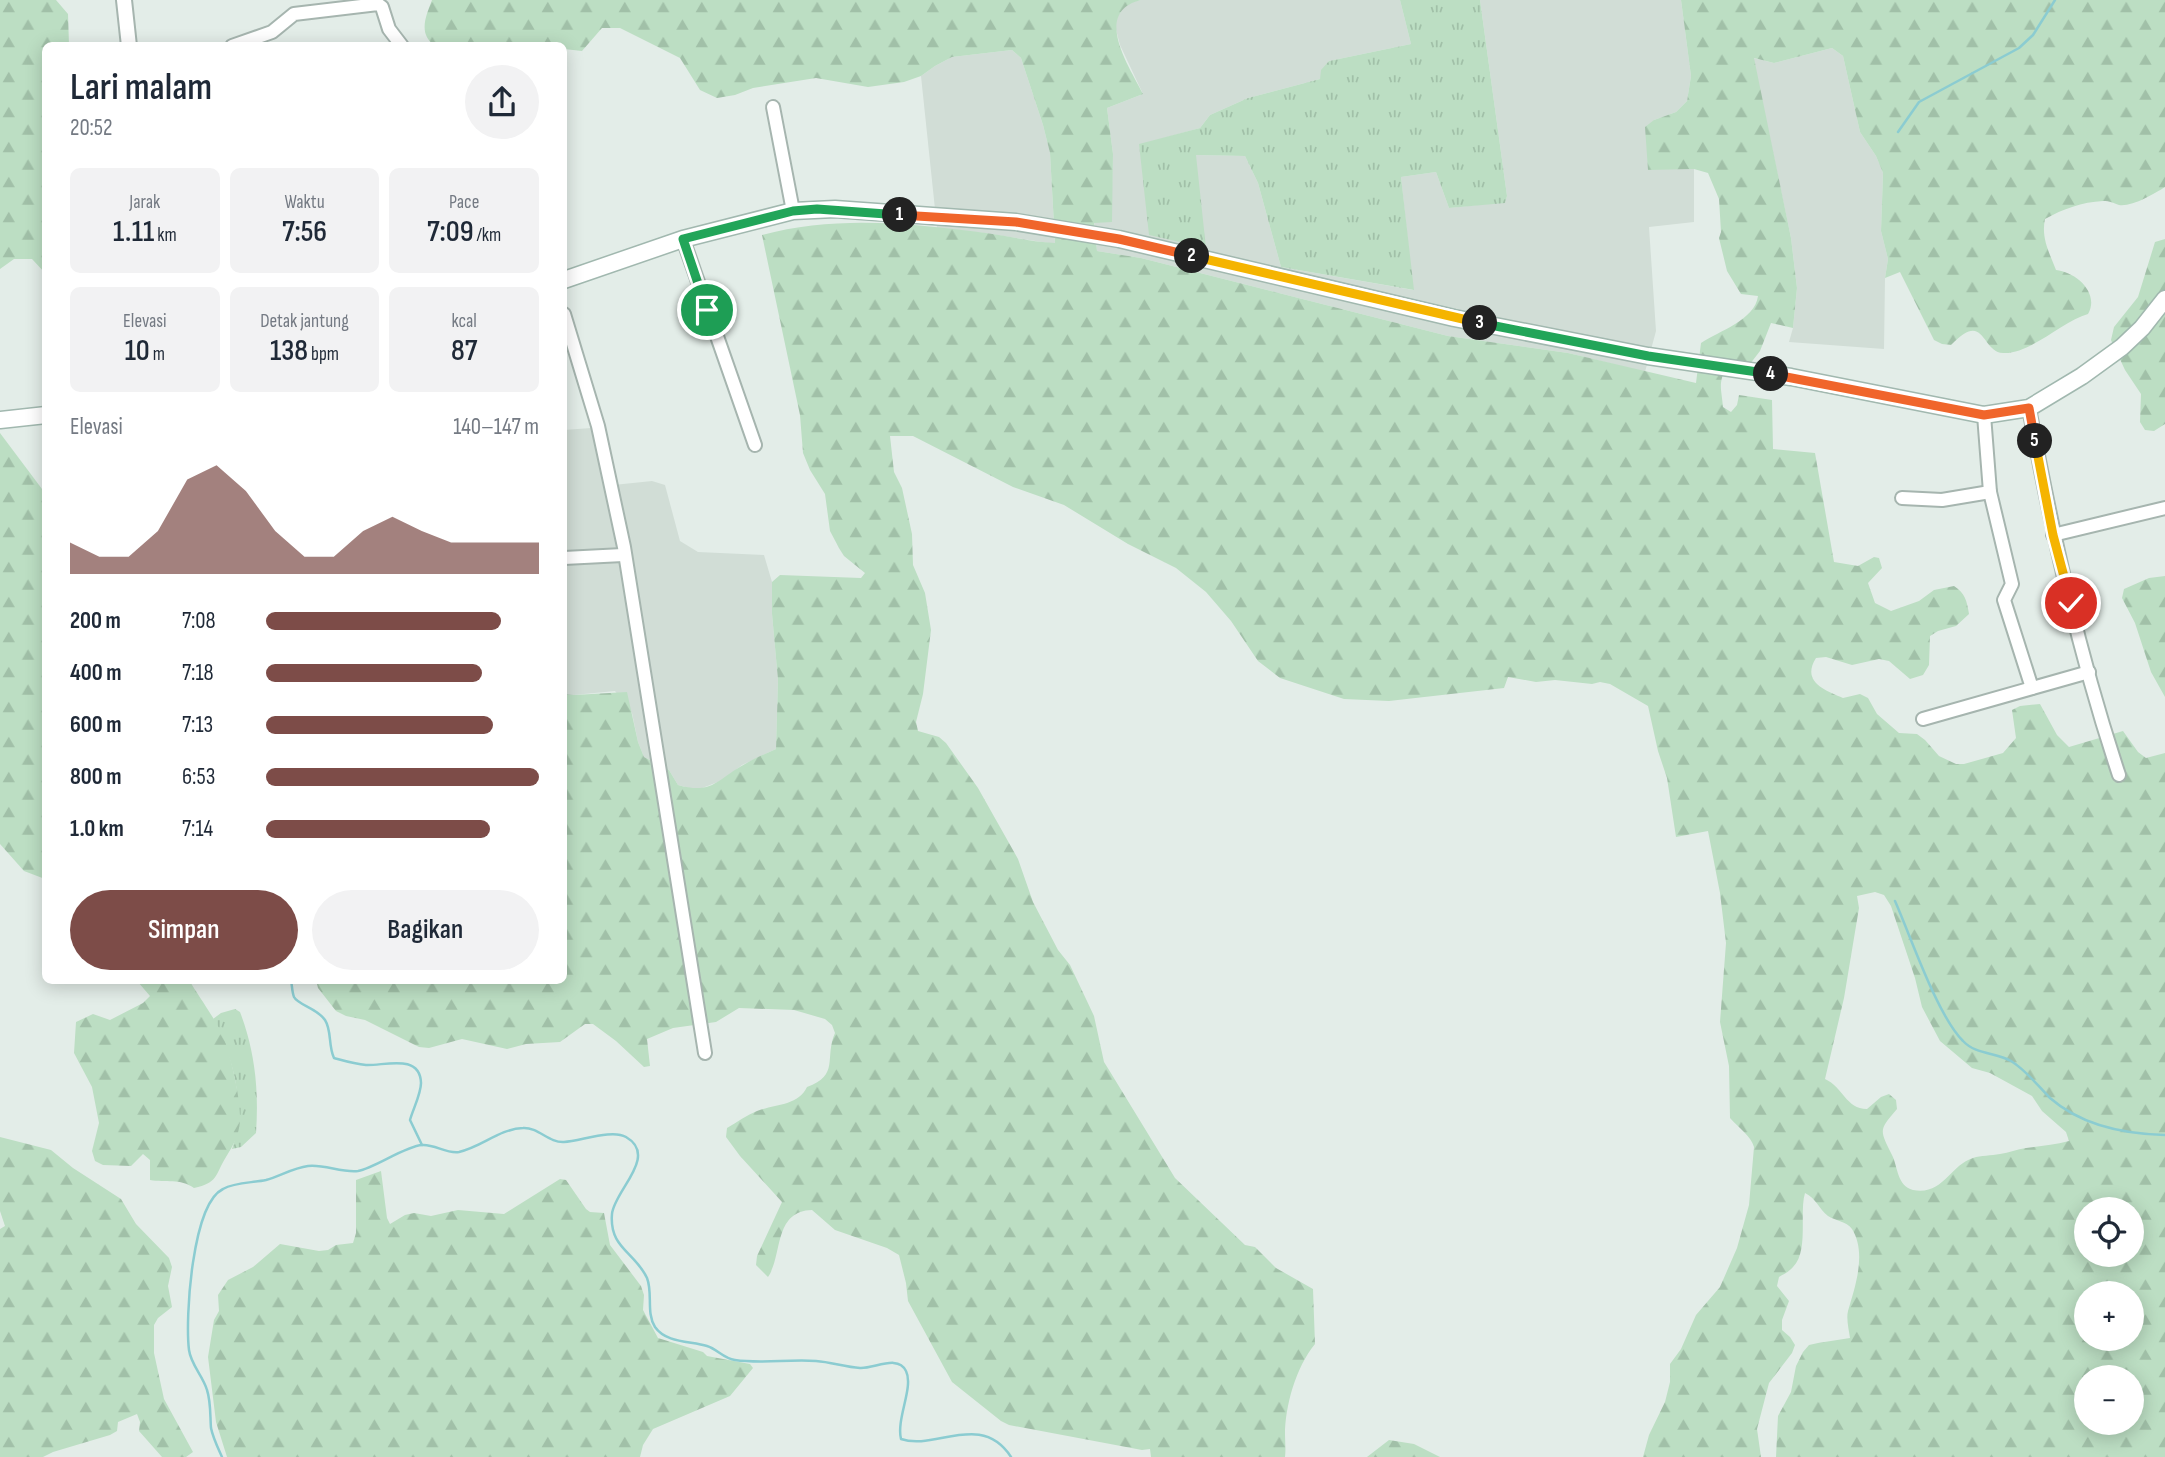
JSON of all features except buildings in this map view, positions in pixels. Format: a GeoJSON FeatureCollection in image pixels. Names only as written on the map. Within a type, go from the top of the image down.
{"type":"FeatureCollection","features":[{"type":"Feature","properties":{"kind":"main road"},"geometry":{"type":"LineString","coordinates":[[567,275],[683,239],[793,211],[835,209],[1016,222],[1119,239],[1454,318],[1648,356],[1791,377],[1984,415],[2029,408],[2106,360],[2142,328],[2165,299]]}},
{"type":"Feature","properties":{"kind":"main road"},"geometry":{"type":"LineString","coordinates":[[0,420],[42,415]]}},
{"type":"Feature","properties":{"kind":"street"},"geometry":{"type":"LineString","coordinates":[[124,0],[129,42]]}},
{"type":"Feature","properties":{"kind":"street"},"geometry":{"type":"LineString","coordinates":[[243,42],[272,32],[294,14],[378,4],[382,7],[388,29],[399,42]]}},
{"type":"Feature","properties":{"kind":"street"},"geometry":{"type":"LineString","coordinates":[[774,107],[793,211]]}},
{"type":"Feature","properties":{"kind":"street"},"geometry":{"type":"LineString","coordinates":[[683,239],[755,445]]}},
{"type":"Feature","properties":{"kind":"street"},"geometry":{"type":"LineString","coordinates":[[567,324],[598,426],[624,547],[623,555],[705,1053]]}},
{"type":"Feature","properties":{"kind":"street"},"geometry":{"type":"LineString","coordinates":[[2029,408],[2053,535],[2119,775]]}},
{"type":"Feature","properties":{"kind":"street"},"geometry":{"type":"LineString","coordinates":[[1984,415],[1990,492],[2012,584],[2004,600],[2032,688]]}},
{"type":"Feature","properties":{"kind":"street"},"geometry":{"type":"LineString","coordinates":[[1902,498],[1942,500],[1990,492]]}},
{"type":"Feature","properties":{"kind":"street"},"geometry":{"type":"LineString","coordinates":[[2053,535],[2165,508]]}},
{"type":"Feature","properties":{"kind":"street"},"geometry":{"type":"LineString","coordinates":[[567,558],[623,555]]}},
{"type":"Feature","properties":{"kind":"street"},"geometry":{"type":"LineString","coordinates":[[1923,719],[2089,672]]}},
{"type":"Feature","properties":{"kind":"shaded area"},"geometry":{"type":"Polygon","coordinates":[[[1141,0],[1400,0],[1411,44],[1329,61],[1320,79],[1248,98],[1210,115],[1200,128],[1139,145],[1196,155],[1245,156],[1258,183],[1281,267],[1413,290],[1401,177],[1436,172],[1449,208],[1505,202],[1507,196],[1480,0],[1681,0],[1691,76],[1687,101],[1676,112],[1654,120],[1648,169],[1694,169],[1694,222],[1649,227],[1656,331],[1645,372],[1568,353],[1448,336],[1141,258],[1097,251],[1094,222],[1111,222],[1113,154],[1107,108],[1143,94],[1120,45],[1115,26],[1116,18],[1128,3],[1141,0]]]}},
{"type":"Feature","properties":{"kind":"shaded area"},"geometry":{"type":"Polygon","coordinates":[[[1832,48],[1843,56],[1860,132],[1876,156],[1883,173],[1881,231],[1888,259],[1885,278],[1884,349],[1789,342],[1797,288],[1791,238],[1753,58],[1774,63],[1832,48]]]}},
{"type":"Feature","properties":{"kind":"shaded area"},"geometry":{"type":"Polygon","coordinates":[[[1012,50],[1021,58],[1050,153],[1055,244],[937,228],[921,76],[952,57],[1012,50]]]}},
{"type":"Feature","properties":{"kind":"shaded area"},"geometry":{"type":"Polygon","coordinates":[[[591,428],[604,486],[652,481],[665,485],[680,541],[698,552],[764,555],[772,582],[778,680],[776,749],[742,765],[723,780],[697,790],[678,785],[669,770],[644,757],[632,713],[615,691],[567,694],[567,430],[591,428]]]}},
{"type":"Feature","properties":{"kind":"green space"},"geometry":{"type":"Polygon","coordinates":[[[0,0],[56,0],[68,14],[69,42],[42,42],[42,270],[32,259],[14,259],[0,269],[0,0]]]}},
{"type":"Feature","properties":{"kind":"green space"},"geometry":{"type":"Polygon","coordinates":[[[432,0],[1141,0],[1126,6],[1119,16],[1116,28],[1123,55],[1143,94],[1107,108],[1113,154],[1112,222],[1094,223],[1097,251],[1141,258],[1448,336],[1568,353],[1696,383],[1701,343],[1743,318],[1750,312],[1758,296],[1741,294],[1727,271],[1719,238],[1719,199],[1708,173],[1694,169],[1648,170],[1645,127],[1654,120],[1676,112],[1687,101],[1691,76],[1681,0],[2165,0],[2165,187],[2130,204],[2119,205],[2103,201],[2088,203],[2045,219],[2045,239],[2056,270],[2071,275],[2084,285],[2091,299],[2091,306],[2088,314],[2024,349],[2013,352],[1996,351],[1977,331],[1962,335],[1951,345],[1934,340],[1900,272],[1885,278],[1888,259],[1881,231],[1883,173],[1876,156],[1860,132],[1843,56],[1832,48],[1774,63],[1754,58],[1791,238],[1797,288],[1793,328],[1771,323],[1760,351],[1750,364],[1727,364],[1721,386],[1723,407],[1731,412],[1737,405],[1739,395],[1772,400],[1773,449],[1815,453],[1834,562],[1858,566],[1874,557],[1879,558],[1882,568],[1868,583],[1875,603],[1891,611],[1919,601],[1934,590],[1954,586],[1961,591],[1966,601],[1969,614],[1956,626],[1930,636],[1929,665],[1923,675],[1910,679],[1889,661],[1879,659],[1852,665],[1826,657],[1816,658],[1812,666],[1811,673],[1817,684],[1843,698],[1860,694],[1868,698],[1877,714],[1899,733],[1917,734],[1939,756],[1956,764],[2003,753],[2016,738],[2012,710],[2020,706],[2040,704],[2057,735],[2069,747],[2123,731],[2138,752],[2146,758],[2165,753],[2165,1457],[1776,1457],[1778,1416],[1791,1392],[1796,1366],[1803,1352],[1809,1345],[1850,1338],[1847,1314],[1858,1270],[1859,1249],[1850,1226],[1828,1216],[1805,1193],[1801,1252],[1793,1267],[1779,1277],[1777,1286],[1789,1301],[1782,1320],[1782,1330],[1795,1345],[1769,1383],[1757,1429],[1761,1457],[1643,1457],[1649,1435],[1665,1402],[1670,1382],[1670,1364],[1681,1349],[1696,1315],[1720,1287],[1737,1248],[1749,1205],[1754,1147],[1730,1118],[1729,1066],[1720,1022],[1726,943],[1708,831],[1676,837],[1667,778],[1648,706],[1610,684],[1600,682],[1536,682],[1508,677],[1504,688],[1389,701],[1344,699],[1280,678],[1258,661],[1231,621],[1206,592],[1176,568],[1128,544],[1064,505],[1013,487],[913,436],[890,436],[894,472],[902,488],[912,534],[913,565],[925,593],[931,630],[923,694],[916,722],[918,731],[939,737],[946,743],[978,788],[1018,859],[1033,902],[1058,950],[1070,965],[1094,1016],[1104,1062],[1175,1178],[1245,1245],[1255,1247],[1276,1268],[1313,1289],[1315,1344],[1302,1364],[1289,1400],[1285,1457],[1151,1457],[1150,1449],[1142,1450],[1009,1425],[1001,1421],[952,1382],[908,1301],[899,1255],[887,1248],[835,1230],[812,1210],[800,1212],[785,1226],[768,1277],[756,1265],[757,1256],[782,1202],[740,1156],[726,1137],[727,1128],[757,1111],[798,1098],[807,1087],[824,1077],[835,1033],[832,1025],[825,1019],[794,1010],[739,1008],[716,1022],[673,1028],[647,1039],[650,1066],[644,1067],[593,1024],[585,1024],[560,1042],[526,1044],[507,1049],[462,1039],[429,1048],[419,1047],[365,1020],[336,1011],[317,984],[567,984],[567,694],[627,692],[644,757],[669,770],[678,785],[690,788],[707,787],[776,749],[778,680],[772,582],[780,575],[861,578],[865,573],[844,556],[830,531],[825,494],[803,453],[800,415],[762,235],[817,225],[874,223],[958,229],[1055,243],[1050,153],[1021,58],[1012,50],[952,57],[921,76],[904,82],[868,87],[816,78],[753,88],[717,98],[700,90],[680,58],[620,28],[602,28],[582,51],[567,49],[567,42],[431,42],[425,30],[432,0]],[[1875,892],[1857,896],[1859,908],[1844,998],[1825,1079],[1849,1102],[1860,1108],[1867,1109],[1889,1094],[1896,1100],[1897,1109],[1884,1126],[1883,1135],[1904,1185],[1913,1190],[1932,1189],[1973,1158],[2069,1141],[2066,1132],[2042,1111],[2032,1096],[1990,1073],[1972,1068],[1940,1041],[1922,1007],[1891,906],[1884,895],[1875,892]]]}},
{"type":"Feature","properties":{"kind":"green space"},"geometry":{"type":"Polygon","coordinates":[[[1400,0],[1480,0],[1507,196],[1505,203],[1449,208],[1436,172],[1401,177],[1414,290],[1281,267],[1258,183],[1245,156],[1196,155],[1206,248],[1149,235],[1139,144],[1200,128],[1210,115],[1248,98],[1320,79],[1321,70],[1329,61],[1411,44],[1400,0]]]}},
{"type":"Feature","properties":{"kind":"green space"},"geometry":{"type":"Polygon","coordinates":[[[2165,239],[2165,424],[2154,431],[2145,430],[2140,422],[2141,394],[2125,370],[2111,340],[2114,327],[2138,297],[2155,242],[2165,239]]]}},
{"type":"Feature","properties":{"kind":"green space"},"geometry":{"type":"Polygon","coordinates":[[[0,433],[42,489],[42,878],[24,871],[0,844],[0,433]]]}},
{"type":"Feature","properties":{"kind":"green space"},"geometry":{"type":"Polygon","coordinates":[[[2165,576],[2165,697],[2151,672],[2135,623],[2122,598],[2124,589],[2149,578],[2165,576]]]}},
{"type":"Feature","properties":{"kind":"green space"},"geometry":{"type":"Polygon","coordinates":[[[140,984],[191,984],[218,1027],[228,1050],[238,1092],[239,1126],[237,1136],[215,1177],[202,1186],[194,1188],[178,1182],[150,1180],[150,1160],[143,1154],[131,1166],[103,1165],[95,1161],[92,1151],[99,1123],[92,1087],[74,1053],[76,1022],[93,1014],[110,1020],[143,1003],[150,996],[140,984]]]}},
{"type":"Feature","properties":{"kind":"green space"},"geometry":{"type":"Polygon","coordinates":[[[235,1009],[240,1012],[252,1056],[257,1117],[256,1133],[241,1147],[232,1149],[238,1117],[236,1082],[227,1049],[213,1019],[221,1013],[235,1009]]]}},
{"type":"Feature","properties":{"kind":"green space"},"geometry":{"type":"Polygon","coordinates":[[[0,1137],[51,1150],[73,1168],[121,1199],[136,1224],[169,1258],[172,1267],[168,1286],[172,1307],[158,1318],[154,1325],[154,1353],[164,1399],[193,1452],[186,1457],[162,1457],[139,1431],[137,1414],[118,1422],[117,1431],[110,1435],[43,1457],[0,1457],[0,1229],[5,1226],[0,1211],[0,1137]]]}},
{"type":"Feature","properties":{"kind":"green space"},"geometry":{"type":"Polygon","coordinates":[[[381,1171],[390,1224],[414,1213],[431,1216],[458,1210],[504,1214],[560,1179],[566,1180],[586,1209],[604,1213],[610,1245],[641,1286],[644,1295],[643,1310],[658,1338],[703,1352],[707,1356],[750,1364],[753,1368],[730,1396],[653,1429],[643,1445],[640,1457],[227,1457],[216,1422],[208,1357],[214,1320],[219,1311],[218,1295],[228,1280],[253,1267],[280,1244],[319,1251],[353,1243],[356,1233],[356,1180],[381,1171]]]}},
{"type":"Feature","properties":{"kind":"green space"},"geometry":{"type":"Polygon","coordinates":[[[1389,1440],[1414,1444],[1440,1457],[1367,1457],[1389,1440]]]}},
{"type":"Feature","properties":{"kind":"waterway"},"geometry":{"type":"LineString","coordinates":[[1898,132],[1919,102],[2019,48],[2033,35],[2055,0]]}},
{"type":"Feature","properties":{"kind":"waterway"},"geometry":{"type":"LineString","coordinates":[[1895,901],[1934,995],[1953,1029],[1968,1046],[2011,1061],[2062,1108],[2090,1122],[2134,1133],[2165,1135]]}},
{"type":"Feature","properties":{"kind":"waterway"},"geometry":{"type":"LineString","coordinates":[[292,984],[296,1000],[325,1020],[334,1058],[362,1065],[400,1063],[415,1068],[421,1087],[410,1120],[422,1145]]}},
{"type":"Feature","properties":{"kind":"waterway"},"geometry":{"type":"LineString","coordinates":[[222,1457],[211,1428],[207,1390],[190,1355],[188,1335],[193,1263],[204,1216],[212,1199],[228,1187],[266,1180],[302,1167],[358,1171],[415,1146],[427,1145],[459,1152],[506,1131],[523,1128],[534,1130],[559,1142],[613,1134],[626,1137],[635,1145],[637,1164],[615,1205],[612,1225],[619,1242],[647,1278],[652,1321],[665,1336],[707,1346],[735,1360],[816,1361],[860,1368],[897,1364],[906,1371],[908,1378],[901,1439],[914,1441],[972,1434],[986,1436],[999,1444],[1011,1457]]}},
{"type":"Feature","properties":{"kind":"route"},"geometry":{"type":"LineString","coordinates":[[707,310],[683,239],[793,211],[817,209],[1016,222],[1119,239],[1454,318],[1648,356],[1791,377],[1984,415],[2029,408],[2053,535],[2071,603]]}}]}
